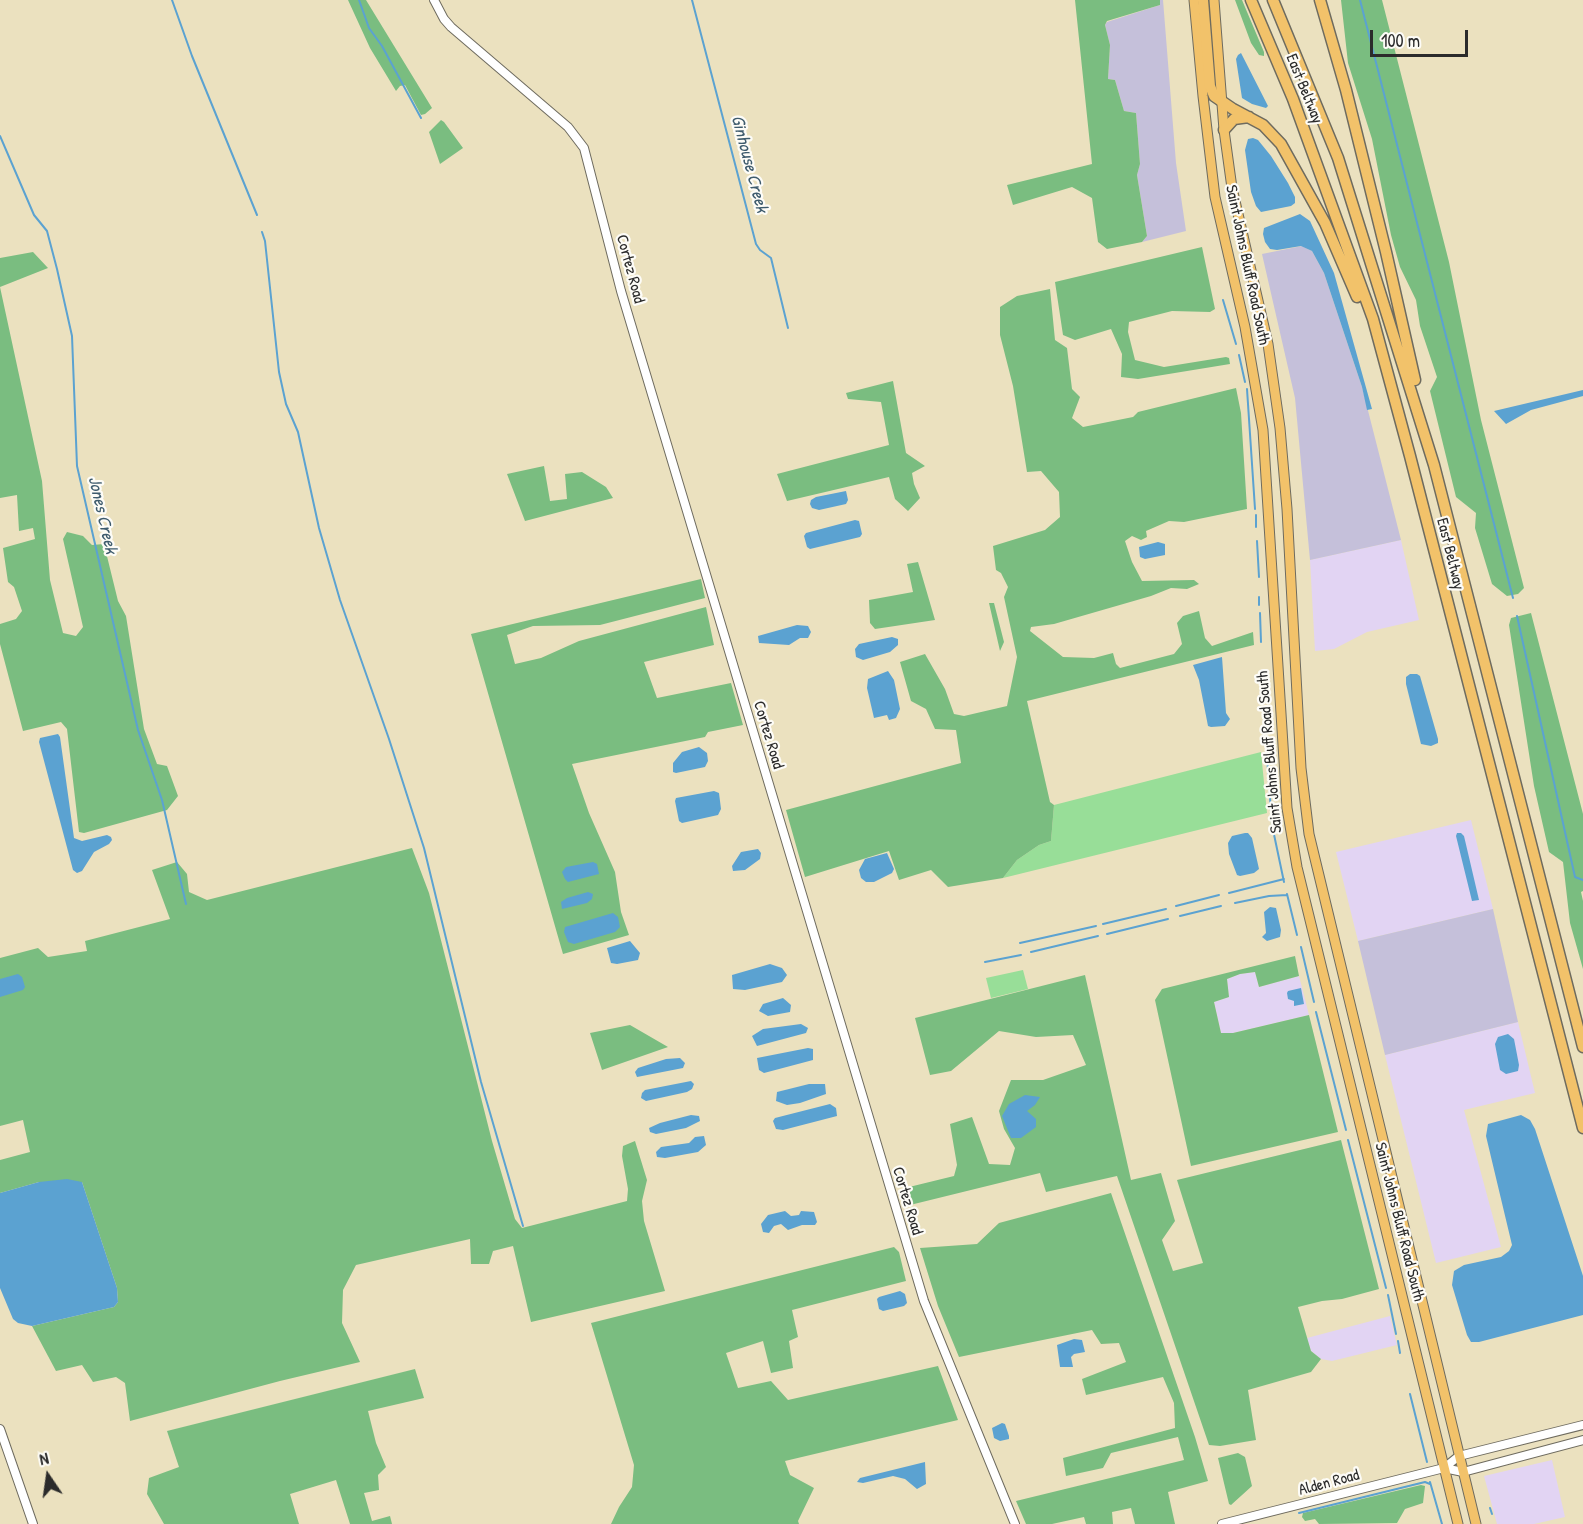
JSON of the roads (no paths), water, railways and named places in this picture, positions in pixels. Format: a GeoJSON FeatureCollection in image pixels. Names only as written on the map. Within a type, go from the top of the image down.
{"type":"FeatureCollection","features":[{"type":"Feature","properties":{"kind":"highway"},"geometry":{"type":"LineString","coordinates":[[1203,0],[1210,86],[1214,96],[1263,125],[1281,144],[1325,223],[1353,285],[1401,422]]}},
{"type":"Feature","properties":{"kind":"highway","name":"East Beltway"},"geometry":{"type":"LineString","coordinates":[[1251,0],[1293,99],[1373,319],[1583,1128]]}},
{"type":"Feature","properties":{"kind":"highway","name":"East Beltway"},"geometry":{"type":"LineString","coordinates":[[1273,0],[1338,158],[1434,465],[1583,1047]]}},
{"type":"Feature","properties":{"kind":"highway"},"geometry":{"type":"LineString","coordinates":[[1320,0],[1346,90],[1386,252],[1434,465]]}},
{"type":"Feature","properties":{"kind":"highway"},"geometry":{"type":"LineString","coordinates":[[1224,130],[1237,118],[1252,118]]}},
{"type":"Feature","properties":{"kind":"main road","name":"Saint Johns Bluff Road South"},"geometry":{"type":"LineString","coordinates":[[1194,0],[1215,197],[1251,358],[1263,430],[1280,718],[1287,808],[1293,843],[1301,886],[1458,1524]]}},
{"type":"Feature","properties":{"kind":"main road","name":"Saint Johns Bluff Road South"},"geometry":{"type":"LineString","coordinates":[[1214,0],[1224,130],[1232,188],[1268,344],[1278,409],[1287,508],[1301,768],[1309,834],[1476,1524]]}},
{"type":"Feature","properties":{"kind":"street","name":"Cortez Road"},"geometry":{"type":"LineString","coordinates":[[434,0],[451,27],[568,127],[584,148],[621,291],[924,1302],[1015,1524]]}},
{"type":"Feature","properties":{"kind":"street","name":"Alden Road"},"geometry":{"type":"LineString","coordinates":[[1222,1524],[1444,1468],[1459,1456],[1583,1425]]}},
{"type":"Feature","properties":{"kind":"street"},"geometry":{"type":"LineString","coordinates":[[0,1429],[33,1524]]}},
{"type":"Feature","properties":{"kind":"street","name":"Alden Road"},"geometry":{"type":"LineString","coordinates":[[1444,1468],[1462,1472],[1583,1440]]}},
{"type":"Feature","properties":{"kind":"water"},"geometry":{"type":"Polygon","coordinates":[[[1241,53],[1268,106],[1266,108],[1242,98],[1236,59],[1241,53]]]}},
{"type":"Feature","properties":{"kind":"water"},"geometry":{"type":"Polygon","coordinates":[[[1248,139],[1258,140],[1271,156],[1288,183],[1295,197],[1295,203],[1291,206],[1261,212],[1256,206],[1251,192],[1245,150],[1248,139]]]}},
{"type":"Feature","properties":{"kind":"water"},"geometry":{"type":"Polygon","coordinates":[[[1300,214],[1310,221],[1334,273],[1372,409],[1367,410],[1362,387],[1324,273],[1312,251],[1301,246],[1270,249],[1265,242],[1264,228],[1300,214]]]}},
{"type":"Feature","properties":{"kind":"water"},"geometry":{"type":"Polygon","coordinates":[[[1583,390],[1583,396],[1531,410],[1506,424],[1494,411],[1583,390]]]}},
{"type":"Feature","properties":{"kind":"water"},"geometry":{"type":"Polygon","coordinates":[[[846,491],[848,500],[846,504],[819,510],[812,508],[810,504],[811,500],[816,497],[846,491]]]}},
{"type":"Feature","properties":{"kind":"water"},"geometry":{"type":"Polygon","coordinates":[[[855,520],[859,521],[862,534],[860,537],[810,549],[807,547],[804,536],[806,533],[855,520]]]}},
{"type":"Feature","properties":{"kind":"water"},"geometry":{"type":"Polygon","coordinates":[[[1158,542],[1165,544],[1165,555],[1145,559],[1140,557],[1139,547],[1158,542]]]}},
{"type":"Feature","properties":{"kind":"water"},"geometry":{"type":"Polygon","coordinates":[[[797,625],[808,626],[811,632],[808,638],[800,638],[789,645],[759,643],[758,636],[797,625]]]}},
{"type":"Feature","properties":{"kind":"water"},"geometry":{"type":"Polygon","coordinates":[[[892,637],[898,639],[898,645],[890,652],[863,660],[856,657],[855,649],[859,644],[892,637]]]}},
{"type":"Feature","properties":{"kind":"water"},"geometry":{"type":"Polygon","coordinates":[[[1222,657],[1226,713],[1230,719],[1225,726],[1211,727],[1208,726],[1199,680],[1193,665],[1222,657]]]}},
{"type":"Feature","properties":{"kind":"water"},"geometry":{"type":"Polygon","coordinates":[[[888,671],[894,680],[900,709],[896,718],[889,720],[887,715],[874,718],[867,688],[868,679],[888,671]]]}},
{"type":"Feature","properties":{"kind":"water"},"geometry":{"type":"Polygon","coordinates":[[[1410,674],[1420,676],[1438,739],[1438,743],[1431,746],[1421,744],[1406,684],[1406,677],[1410,674]]]}},
{"type":"Feature","properties":{"kind":"water"},"geometry":{"type":"Polygon","coordinates":[[[58,734],[74,838],[82,841],[107,835],[112,840],[94,852],[82,871],[77,873],[73,870],[39,742],[40,738],[58,734]]]}},
{"type":"Feature","properties":{"kind":"water"},"geometry":{"type":"Polygon","coordinates":[[[699,747],[707,753],[708,761],[705,767],[673,772],[673,763],[682,752],[699,747]]]}},
{"type":"Feature","properties":{"kind":"water"},"geometry":{"type":"Polygon","coordinates":[[[714,791],[719,793],[721,809],[718,815],[682,823],[679,821],[676,798],[714,791]]]}},
{"type":"Feature","properties":{"kind":"water"},"geometry":{"type":"Polygon","coordinates":[[[1245,833],[1252,838],[1259,869],[1254,873],[1240,876],[1237,875],[1229,854],[1228,843],[1232,836],[1245,833]]]}},
{"type":"Feature","properties":{"kind":"water"},"geometry":{"type":"Polygon","coordinates":[[[1457,833],[1464,836],[1479,900],[1472,901],[1457,833]]]}},
{"type":"Feature","properties":{"kind":"water"},"geometry":{"type":"Polygon","coordinates":[[[758,849],[761,853],[760,859],[745,870],[733,871],[732,866],[741,852],[758,849]]]}},
{"type":"Feature","properties":{"kind":"water"},"geometry":{"type":"Polygon","coordinates":[[[887,853],[894,869],[892,873],[874,882],[866,882],[861,878],[859,870],[865,859],[887,853]]]}},
{"type":"Feature","properties":{"kind":"water"},"geometry":{"type":"Polygon","coordinates":[[[593,862],[597,864],[599,874],[568,882],[565,879],[562,872],[566,867],[593,862]]]}},
{"type":"Feature","properties":{"kind":"water"},"geometry":{"type":"Polygon","coordinates":[[[588,892],[593,894],[592,899],[587,903],[562,909],[561,902],[567,898],[588,892]]]}},
{"type":"Feature","properties":{"kind":"water"},"geometry":{"type":"Polygon","coordinates":[[[1270,907],[1276,908],[1281,930],[1280,937],[1267,941],[1262,937],[1266,933],[1264,912],[1270,907]]]}},
{"type":"Feature","properties":{"kind":"water"},"geometry":{"type":"Polygon","coordinates":[[[613,913],[618,917],[620,927],[615,932],[574,944],[568,942],[564,932],[565,927],[613,913]]]}},
{"type":"Feature","properties":{"kind":"water"},"geometry":{"type":"Polygon","coordinates":[[[630,941],[640,953],[638,960],[611,963],[607,948],[630,941]]]}},
{"type":"Feature","properties":{"kind":"water"},"geometry":{"type":"Polygon","coordinates":[[[770,964],[782,968],[787,975],[782,982],[745,990],[733,989],[732,975],[770,964]]]}},
{"type":"Feature","properties":{"kind":"water"},"geometry":{"type":"Polygon","coordinates":[[[18,974],[22,977],[25,987],[23,990],[0,997],[0,979],[18,974]]]}},
{"type":"Feature","properties":{"kind":"water"},"geometry":{"type":"Polygon","coordinates":[[[1301,988],[1304,1004],[1294,1006],[1294,1001],[1288,999],[1287,993],[1301,988]]]}},
{"type":"Feature","properties":{"kind":"water"},"geometry":{"type":"Polygon","coordinates":[[[783,998],[791,1005],[790,1012],[768,1016],[759,1011],[763,1004],[783,998]]]}},
{"type":"Feature","properties":{"kind":"water"},"geometry":{"type":"Polygon","coordinates":[[[801,1024],[808,1028],[806,1033],[757,1046],[752,1036],[763,1029],[801,1024]]]}},
{"type":"Feature","properties":{"kind":"water"},"geometry":{"type":"Polygon","coordinates":[[[1508,1034],[1514,1039],[1519,1065],[1518,1071],[1506,1074],[1500,1070],[1495,1044],[1498,1037],[1508,1034]]]}},
{"type":"Feature","properties":{"kind":"water"},"geometry":{"type":"Polygon","coordinates":[[[813,1049],[813,1060],[764,1073],[759,1070],[757,1058],[813,1049]]]}},
{"type":"Feature","properties":{"kind":"water"},"geometry":{"type":"Polygon","coordinates":[[[680,1058],[685,1063],[683,1068],[637,1077],[635,1072],[638,1068],[666,1059],[680,1058]]]}},
{"type":"Feature","properties":{"kind":"water"},"geometry":{"type":"Polygon","coordinates":[[[691,1081],[694,1084],[687,1092],[646,1101],[641,1098],[645,1090],[691,1081]]]}},
{"type":"Feature","properties":{"kind":"water"},"geometry":{"type":"Polygon","coordinates":[[[809,1084],[825,1084],[826,1094],[787,1105],[776,1101],[777,1092],[809,1084]]]}},
{"type":"Feature","properties":{"kind":"water"},"geometry":{"type":"Polygon","coordinates":[[[1025,1095],[1040,1097],[1027,1111],[1036,1119],[1036,1127],[1021,1138],[1011,1138],[1002,1116],[1009,1104],[1025,1095]]]}},
{"type":"Feature","properties":{"kind":"water"},"geometry":{"type":"Polygon","coordinates":[[[830,1104],[836,1108],[837,1116],[783,1130],[776,1129],[773,1121],[775,1118],[830,1104]]]}},
{"type":"Feature","properties":{"kind":"water"},"geometry":{"type":"Polygon","coordinates":[[[691,1115],[699,1116],[700,1121],[686,1128],[656,1134],[650,1132],[649,1128],[660,1123],[691,1115]]]}},
{"type":"Feature","properties":{"kind":"water"},"geometry":{"type":"Polygon","coordinates":[[[1521,1115],[1530,1120],[1535,1129],[1583,1276],[1583,1315],[1479,1342],[1471,1342],[1452,1285],[1454,1271],[1464,1265],[1501,1257],[1509,1251],[1512,1245],[1486,1136],[1488,1124],[1521,1115]]]}},
{"type":"Feature","properties":{"kind":"water"},"geometry":{"type":"Polygon","coordinates":[[[704,1136],[706,1145],[698,1152],[665,1158],[657,1157],[656,1152],[661,1147],[689,1143],[695,1137],[704,1136]]]}},
{"type":"Feature","properties":{"kind":"water"},"geometry":{"type":"Polygon","coordinates":[[[67,1179],[82,1182],[117,1288],[118,1302],[114,1307],[32,1326],[18,1323],[13,1319],[0,1288],[0,1193],[39,1182],[67,1179]]]}},
{"type":"Feature","properties":{"kind":"water"},"geometry":{"type":"Polygon","coordinates":[[[785,1211],[791,1216],[799,1215],[801,1211],[814,1212],[817,1222],[815,1225],[802,1225],[788,1230],[781,1224],[774,1226],[769,1233],[763,1232],[761,1224],[768,1215],[785,1211]]]}},
{"type":"Feature","properties":{"kind":"water"},"geometry":{"type":"Polygon","coordinates":[[[900,1291],[905,1294],[907,1303],[904,1306],[883,1311],[879,1309],[877,1299],[879,1297],[900,1291]]]}},
{"type":"Feature","properties":{"kind":"water"},"geometry":{"type":"Polygon","coordinates":[[[1074,1339],[1082,1340],[1085,1352],[1074,1354],[1071,1357],[1073,1367],[1060,1367],[1057,1345],[1074,1339]]]}},
{"type":"Feature","properties":{"kind":"water"},"geometry":{"type":"Polygon","coordinates":[[[1002,1423],[1005,1424],[1009,1439],[1000,1441],[994,1438],[992,1428],[1002,1423]]]}},
{"type":"Feature","properties":{"kind":"water"},"geometry":{"type":"Polygon","coordinates":[[[925,1462],[926,1484],[917,1489],[905,1479],[893,1476],[863,1483],[857,1482],[860,1478],[925,1462]]]}},
{"type":"Feature","properties":{"kind":"waterway"},"geometry":{"type":"LineString","coordinates":[[172,0],[192,56],[257,215]]}},
{"type":"Feature","properties":{"kind":"waterway"},"geometry":{"type":"LineString","coordinates":[[359,0],[369,28],[382,46],[421,118]]}},
{"type":"Feature","properties":{"kind":"waterway","name":"Ginhouse Creek"},"geometry":{"type":"LineString","coordinates":[[692,0],[756,244],[771,258],[788,328]]}},
{"type":"Feature","properties":{"kind":"waterway"},"geometry":{"type":"LineString","coordinates":[[1360,0],[1513,598]]}},
{"type":"Feature","properties":{"kind":"waterway","name":"Jones Creek"},"geometry":{"type":"LineString","coordinates":[[0,136],[34,215],[47,231],[57,269],[72,336],[77,466],[138,730],[162,800],[186,904]]}},
{"type":"Feature","properties":{"kind":"waterway"},"geometry":{"type":"LineString","coordinates":[[262,232],[265,241],[279,372],[286,404],[298,432],[319,528],[340,600],[389,739],[424,848],[481,1082],[523,1226]]}},
{"type":"Feature","properties":{"kind":"waterway"},"geometry":{"type":"LineString","coordinates":[[1223,300],[1236,344]]}},
{"type":"Feature","properties":{"kind":"waterway"},"geometry":{"type":"LineString","coordinates":[[1239,355],[1245,382]]}},
{"type":"Feature","properties":{"kind":"waterway"},"geometry":{"type":"LineString","coordinates":[[1247,389],[1255,509]]}},
{"type":"Feature","properties":{"kind":"waterway"},"geometry":{"type":"LineString","coordinates":[[1256,515],[1256,527]]}},
{"type":"Feature","properties":{"kind":"waterway"},"geometry":{"type":"LineString","coordinates":[[1257,541],[1259,577]]}},
{"type":"Feature","properties":{"kind":"waterway"},"geometry":{"type":"LineString","coordinates":[[1259,597],[1259,605]]}},
{"type":"Feature","properties":{"kind":"waterway"},"geometry":{"type":"LineString","coordinates":[[1260,613],[1261,642]]}},
{"type":"Feature","properties":{"kind":"waterway"},"geometry":{"type":"LineString","coordinates":[[1517,616],[1575,877],[1583,880]]}},
{"type":"Feature","properties":{"kind":"waterway"},"geometry":{"type":"LineString","coordinates":[[1266,743],[1272,825],[1284,882]]}},
{"type":"Feature","properties":{"kind":"waterway"},"geometry":{"type":"LineString","coordinates":[[1229,893],[1284,879]]}},
{"type":"Feature","properties":{"kind":"waterway"},"geometry":{"type":"LineString","coordinates":[[1287,894],[1297,935]]}},
{"type":"Feature","properties":{"kind":"waterway"},"geometry":{"type":"LineString","coordinates":[[1176,906],[1219,895]]}},
{"type":"Feature","properties":{"kind":"waterway"},"geometry":{"type":"LineString","coordinates":[[1235,903],[1287,895]]}},
{"type":"Feature","properties":{"kind":"waterway"},"geometry":{"type":"LineString","coordinates":[[1180,916],[1221,906]]}},
{"type":"Feature","properties":{"kind":"waterway"},"geometry":{"type":"LineString","coordinates":[[1103,924],[1166,909]]}},
{"type":"Feature","properties":{"kind":"waterway"},"geometry":{"type":"LineString","coordinates":[[1107,934],[1168,919]]}},
{"type":"Feature","properties":{"kind":"waterway"},"geometry":{"type":"LineString","coordinates":[[1020,943],[1096,926]]}},
{"type":"Feature","properties":{"kind":"waterway"},"geometry":{"type":"LineString","coordinates":[[1031,952],[1098,936]]}},
{"type":"Feature","properties":{"kind":"waterway"},"geometry":{"type":"LineString","coordinates":[[1301,947],[1314,1002]]}},
{"type":"Feature","properties":{"kind":"waterway"},"geometry":{"type":"LineString","coordinates":[[985,962],[1021,955]]}},
{"type":"Feature","properties":{"kind":"waterway"},"geometry":{"type":"LineString","coordinates":[[1316,1012],[1346,1130]]}},
{"type":"Feature","properties":{"kind":"waterway"},"geometry":{"type":"LineString","coordinates":[[1348,1140],[1386,1288]]}},
{"type":"Feature","properties":{"kind":"waterway"},"geometry":{"type":"LineString","coordinates":[[1388,1295],[1396,1334]]}},
{"type":"Feature","properties":{"kind":"waterway"},"geometry":{"type":"LineString","coordinates":[[1398,1341],[1400,1353]]}},
{"type":"Feature","properties":{"kind":"waterway"},"geometry":{"type":"LineString","coordinates":[[1410,1394],[1427,1462]]}},
{"type":"Feature","properties":{"kind":"waterway"},"geometry":{"type":"LineString","coordinates":[[1299,1513],[1425,1482],[1430,1484]]}},
{"type":"Feature","properties":{"kind":"waterway"},"geometry":{"type":"LineString","coordinates":[[1430,1482],[1442,1524]]}},
{"type":"Feature","properties":{"kind":"waterway"},"geometry":{"type":"LineString","coordinates":[[1490,1508],[1492,1514]]}}]}
